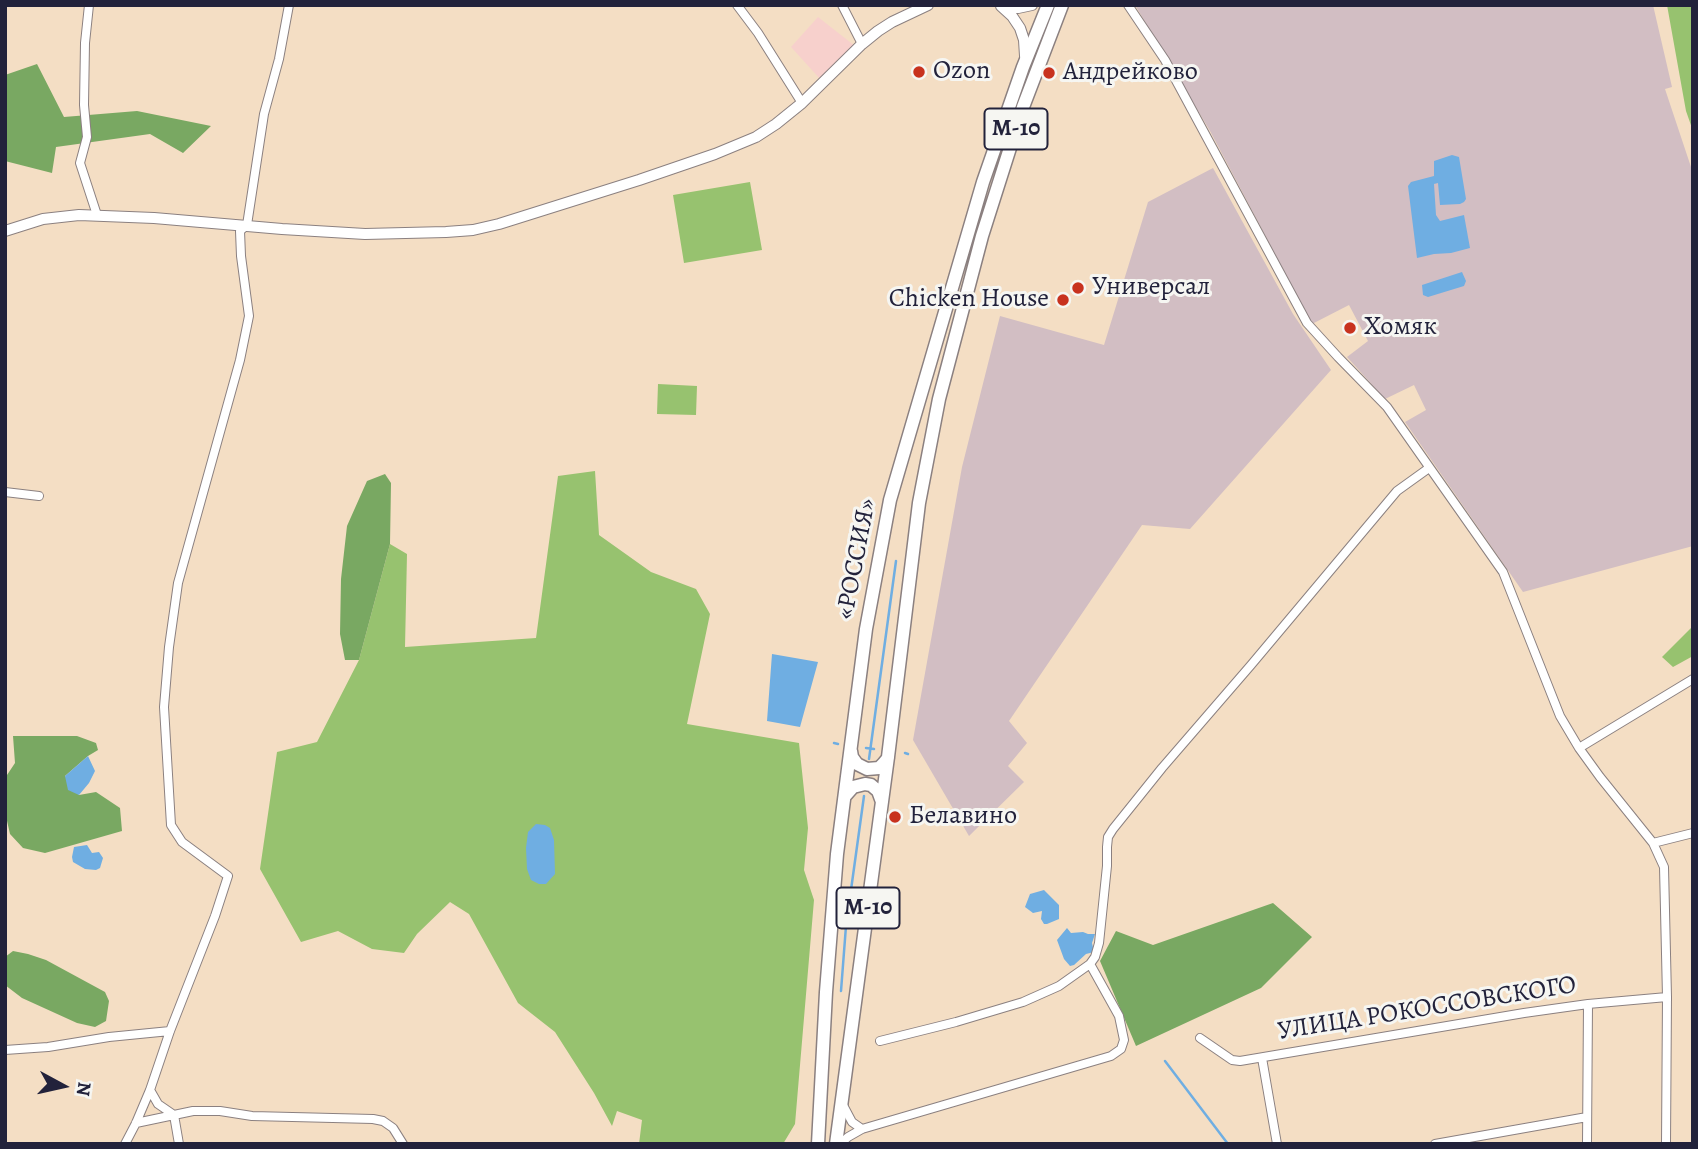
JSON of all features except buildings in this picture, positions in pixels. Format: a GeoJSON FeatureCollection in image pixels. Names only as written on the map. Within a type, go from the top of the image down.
{"type":"FeatureCollection","features":[{"type":"Feature","properties":{"kind":"highway","name":"«РОССИЯ»"},"geometry":{"type":"LineString","coordinates":[[818,1144],[837,854],[866,629],[890,500],[983,182],[1048,5]]}},
{"type":"Feature","properties":{"kind":"highway","name":"«РОССИЯ»"},"geometry":{"type":"LineString","coordinates":[[838,1144],[919,503],[939,399],[976,256],[1023,107],[1062,5]]}},
{"type":"Feature","properties":{"kind":"highway"},"geometry":{"type":"LineString","coordinates":[[976,256],[987,238],[1028,109],[1069,5]]}},
{"type":"Feature","properties":{"kind":"highway"},"geometry":{"type":"LineString","coordinates":[[851,748],[855,762],[864,769],[878,768],[888,757]]}},
{"type":"Feature","properties":{"kind":"highway"},"geometry":{"type":"LineString","coordinates":[[843,801],[856,785],[865,784],[878,791],[882,802]]}},
{"type":"Feature","properties":{"kind":"highway"},"geometry":{"type":"LineString","coordinates":[[812,1144],[814,1108],[822,1090]]}},
{"type":"Feature","properties":{"kind":"street"},"geometry":{"type":"LineString","coordinates":[[89,5],[84,105],[87,137],[80,163],[97,215]]}},
{"type":"Feature","properties":{"kind":"street"},"geometry":{"type":"LineString","coordinates":[[125,1144],[149,1090],[228,876],[182,842],[171,825],[164,707],[178,583],[240,360],[249,316],[240,231],[247,225],[264,114],[279,59],[289,5]]}},
{"type":"Feature","properties":{"kind":"street"},"geometry":{"type":"LineString","coordinates":[[737,5],[802,103]]}},
{"type":"Feature","properties":{"kind":"street"},"geometry":{"type":"LineString","coordinates":[[842,5],[862,44]]}},
{"type":"Feature","properties":{"kind":"street"},"geometry":{"type":"LineString","coordinates":[[5,231],[29,223],[72,215],[365,234],[446,232],[491,226],[639,180],[739,145],[764,132],[802,103],[862,44],[888,24],[928,5]]}},
{"type":"Feature","properties":{"kind":"street"},"geometry":{"type":"LineString","coordinates":[[1000,6],[1015,8],[1032,5]]}},
{"type":"Feature","properties":{"kind":"street"},"geometry":{"type":"LineString","coordinates":[[1128,5],[1165,60],[1307,323],[1387,407],[1503,572],[1555,704],[1578,748],[1653,843],[1664,867],[1666,1144]]}},
{"type":"Feature","properties":{"kind":"street"},"geometry":{"type":"LineString","coordinates":[[1000,6],[1014,18],[1023,34],[1026,49],[1023,67]]}},
{"type":"Feature","properties":{"kind":"street"},"geometry":{"type":"LineString","coordinates":[[880,1041],[1023,1002],[1059,986],[1090,964],[1099,943],[1108,837],[1113,828],[1397,491],[1429,468]]}},
{"type":"Feature","properties":{"kind":"street"},"geometry":{"type":"LineString","coordinates":[[5,492],[39,496]]}},
{"type":"Feature","properties":{"kind":"street"},"geometry":{"type":"LineString","coordinates":[[1578,748],[1693,679]]}},
{"type":"Feature","properties":{"kind":"street"},"geometry":{"type":"LineString","coordinates":[[1653,843],[1692,835]]}},
{"type":"Feature","properties":{"kind":"street"},"geometry":{"type":"LineString","coordinates":[[838,1144],[862,1129],[1111,1056],[1121,1049],[1124,1040],[1119,1016],[1090,964]]}},
{"type":"Feature","properties":{"kind":"street","name":"УЛИЦА РОКОССОВСКОГО"},"geometry":{"type":"LineString","coordinates":[[1200,1038],[1232,1060],[1240,1061],[1524,1013],[1667,997]]}},
{"type":"Feature","properties":{"kind":"street"},"geometry":{"type":"LineString","coordinates":[[1587,1144],[1588,1004]]}},
{"type":"Feature","properties":{"kind":"street"},"geometry":{"type":"LineString","coordinates":[[5,1050],[170,1031]]}},
{"type":"Feature","properties":{"kind":"street"},"geometry":{"type":"LineString","coordinates":[[1262,1058],[1277,1144]]}},
{"type":"Feature","properties":{"kind":"street"},"geometry":{"type":"LineString","coordinates":[[149,1090],[158,1104],[174,1115],[179,1144]]}},
{"type":"Feature","properties":{"kind":"street"},"geometry":{"type":"LineString","coordinates":[[842,1098],[850,1118],[862,1129]]}},
{"type":"Feature","properties":{"kind":"street"},"geometry":{"type":"LineString","coordinates":[[136,1123],[193,1111],[220,1111],[252,1116],[373,1119],[383,1121],[393,1128],[402,1144]]}},
{"type":"Feature","properties":{"kind":"street"},"geometry":{"type":"LineString","coordinates":[[1435,1144],[1587,1117]]}},
{"type":"Feature","properties":{"kind":"shaded area"},"geometry":{"type":"Polygon","coordinates":[[[1135,5],[1653,5],[1672,87],[1665,89],[1693,173],[1693,546],[1523,592],[1405,422],[1426,410],[1414,385],[1385,399],[1347,357],[1368,341],[1349,305],[1312,324],[1210,131],[1135,5]]]}},
{"type":"Feature","properties":{"kind":"shaded area"},"geometry":{"type":"Polygon","coordinates":[[[818,17],[855,46],[820,79],[791,47],[818,17]]]}},
{"type":"Feature","properties":{"kind":"shaded area"},"geometry":{"type":"Polygon","coordinates":[[[1213,168],[1293,314],[1331,370],[1190,529],[1142,525],[1009,721],[1027,743],[1008,766],[1024,782],[969,836],[913,740],[962,467],[1000,316],[1104,345],[1148,202],[1213,168]]]}},
{"type":"Feature","properties":{"kind":"green space"},"geometry":{"type":"Polygon","coordinates":[[[1667,5],[1693,5],[1693,131],[1686,111],[1667,5]]]}},
{"type":"Feature","properties":{"kind":"green space"},"geometry":{"type":"Polygon","coordinates":[[[37,64],[64,117],[137,111],[211,126],[183,153],[150,134],[56,147],[52,173],[5,161],[5,75],[37,64]]]}},
{"type":"Feature","properties":{"kind":"green space"},"geometry":{"type":"Polygon","coordinates":[[[750,182],[762,250],[684,263],[673,195],[750,182]]]}},
{"type":"Feature","properties":{"kind":"green space"},"geometry":{"type":"Polygon","coordinates":[[[658,384],[697,386],[696,415],[657,414],[658,384]]]}},
{"type":"Feature","properties":{"kind":"green space"},"geometry":{"type":"Polygon","coordinates":[[[595,471],[599,535],[651,572],[696,589],[710,614],[687,724],[799,743],[808,828],[804,870],[814,900],[795,1124],[783,1144],[639,1144],[642,1120],[617,1111],[612,1126],[555,1032],[518,1003],[469,914],[450,902],[417,934],[404,953],[372,949],[338,931],[301,942],[260,869],[277,752],[317,742],[359,660],[390,544],[407,554],[405,647],[536,638],[558,476],[595,471]]]}},
{"type":"Feature","properties":{"kind":"green space"},"geometry":{"type":"Polygon","coordinates":[[[385,474],[391,483],[390,544],[359,660],[345,660],[340,634],[341,579],[347,526],[367,481],[385,474]]]}},
{"type":"Feature","properties":{"kind":"green space"},"geometry":{"type":"Polygon","coordinates":[[[1693,626],[1693,656],[1673,667],[1662,657],[1693,626]]]}},
{"type":"Feature","properties":{"kind":"green space"},"geometry":{"type":"Polygon","coordinates":[[[13,736],[77,736],[96,743],[98,750],[65,776],[79,795],[96,792],[120,808],[122,831],[45,853],[23,848],[10,834],[5,812],[5,778],[15,763],[13,736]]]}},
{"type":"Feature","properties":{"kind":"green space"},"geometry":{"type":"Polygon","coordinates":[[[1273,903],[1312,937],[1261,988],[1136,1046],[1100,961],[1116,931],[1153,945],[1273,903]]]}},
{"type":"Feature","properties":{"kind":"green space"},"geometry":{"type":"Polygon","coordinates":[[[13,951],[46,960],[105,992],[109,1001],[106,1021],[95,1027],[77,1023],[22,998],[5,985],[5,957],[13,951]]]}},
{"type":"Feature","properties":{"kind":"water"},"geometry":{"type":"Polygon","coordinates":[[[1452,155],[1459,157],[1466,199],[1460,204],[1440,205],[1438,183],[1434,184],[1436,215],[1440,221],[1464,215],[1470,248],[1417,258],[1408,186],[1411,182],[1434,176],[1434,161],[1452,155]]]}},
{"type":"Feature","properties":{"kind":"water"},"geometry":{"type":"Polygon","coordinates":[[[1462,272],[1466,281],[1464,286],[1428,297],[1423,295],[1422,285],[1462,272]]]}},
{"type":"Feature","properties":{"kind":"water"},"geometry":{"type":"Polygon","coordinates":[[[772,654],[818,662],[800,727],[767,721],[772,654]]]}},
{"type":"Feature","properties":{"kind":"water"},"geometry":{"type":"Polygon","coordinates":[[[88,756],[95,771],[79,795],[68,790],[65,776],[88,756]]]}},
{"type":"Feature","properties":{"kind":"water"},"geometry":{"type":"Polygon","coordinates":[[[536,824],[550,828],[554,840],[555,874],[546,884],[531,880],[527,869],[528,832],[536,824]]]}},
{"type":"Feature","properties":{"kind":"water"},"geometry":{"type":"Polygon","coordinates":[[[87,845],[92,853],[99,852],[103,858],[100,868],[96,870],[85,869],[73,862],[74,847],[87,845]]]}},
{"type":"Feature","properties":{"kind":"water"},"geometry":{"type":"Polygon","coordinates":[[[1044,890],[1059,905],[1059,919],[1047,924],[1041,919],[1042,911],[1033,913],[1025,907],[1030,894],[1044,890]]]}},
{"type":"Feature","properties":{"kind":"water"},"geometry":{"type":"Polygon","coordinates":[[[1067,928],[1071,933],[1095,934],[1092,943],[1094,952],[1086,954],[1070,966],[1064,959],[1057,940],[1067,928]]]}},
{"type":"Feature","properties":{"kind":"waterway"},"geometry":{"type":"LineString","coordinates":[[869,759],[896,561]]}},
{"type":"Feature","properties":{"kind":"waterway"},"geometry":{"type":"LineString","coordinates":[[834,743],[838,744]]}},
{"type":"Feature","properties":{"kind":"waterway"},"geometry":{"type":"LineString","coordinates":[[866,748],[874,749]]}},
{"type":"Feature","properties":{"kind":"waterway"},"geometry":{"type":"LineString","coordinates":[[841,991],[846,926],[864,796]]}},
{"type":"Feature","properties":{"kind":"waterway"},"geometry":{"type":"LineString","coordinates":[[1165,1061],[1228,1144]]}},
{"type":"Feature","properties":{"kind":"place","name":"Ozon"},"geometry":{"type":"Point","coordinates":[919,72]}},
{"type":"Feature","properties":{"kind":"place","name":"Андрейково"},"geometry":{"type":"Point","coordinates":[1049,73]}},
{"type":"Feature","properties":{"kind":"place","name":"Универсал"},"geometry":{"type":"Point","coordinates":[1078,288]}},
{"type":"Feature","properties":{"kind":"place","name":"Chicken House"},"geometry":{"type":"Point","coordinates":[1063,300]}},
{"type":"Feature","properties":{"kind":"place","name":"Хомяк"},"geometry":{"type":"Point","coordinates":[1350,328]}},
{"type":"Feature","properties":{"kind":"place","name":"Белавино"},"geometry":{"type":"Point","coordinates":[895,817]}}]}
